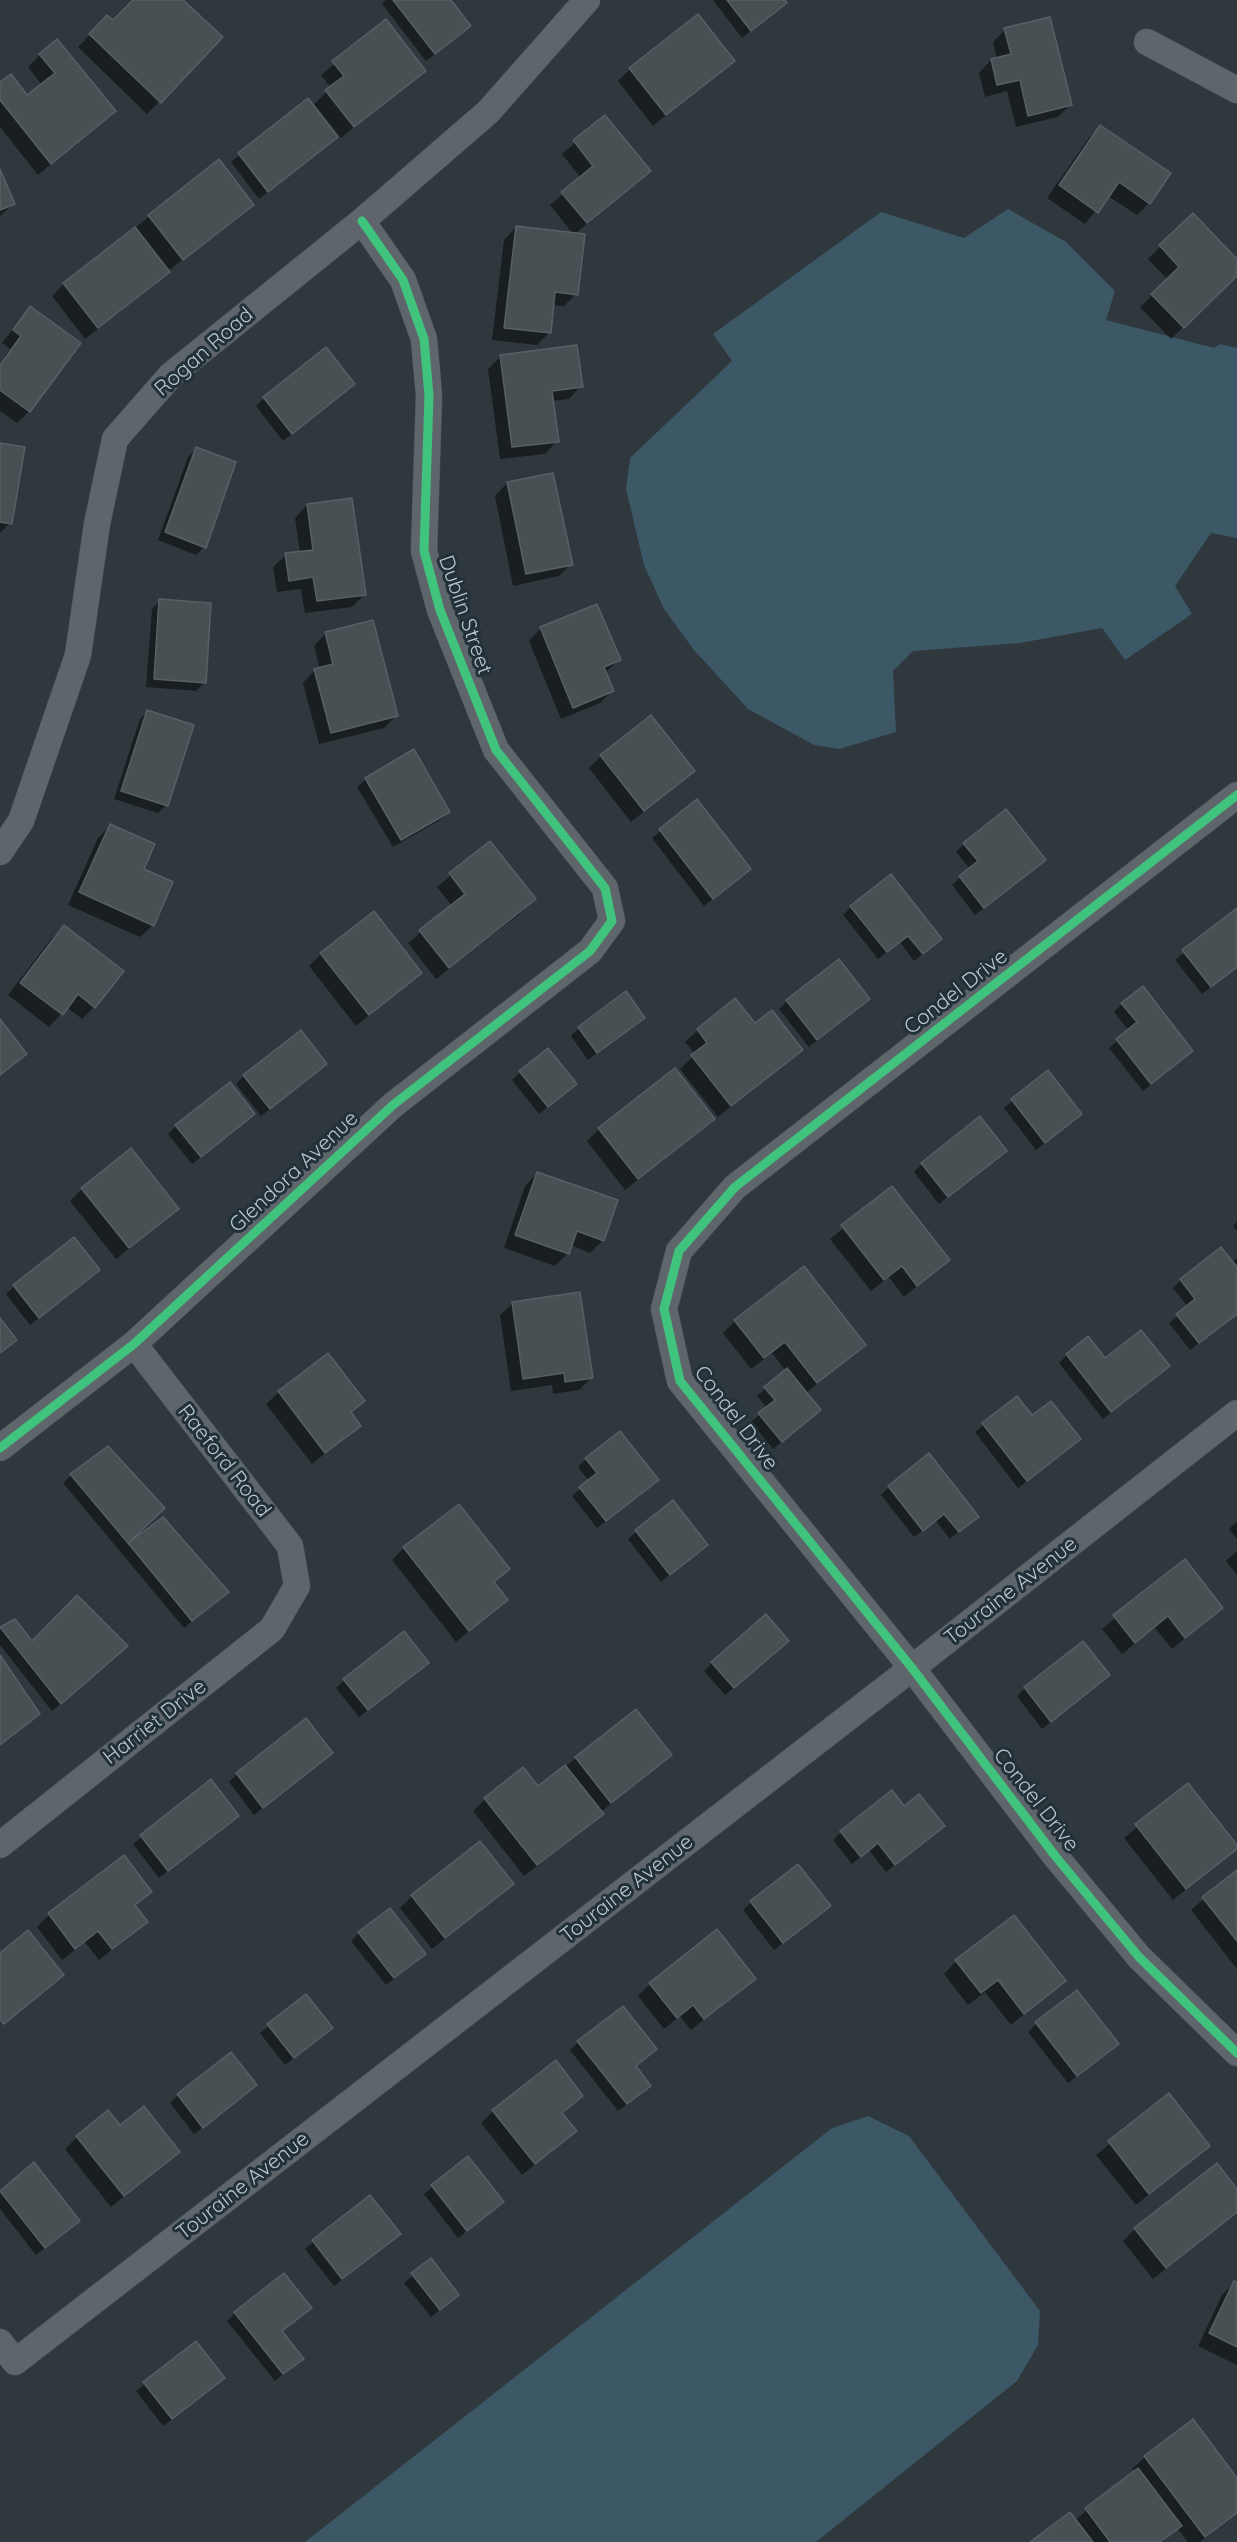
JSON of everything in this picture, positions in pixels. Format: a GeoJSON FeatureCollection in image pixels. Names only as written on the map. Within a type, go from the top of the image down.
{"type":"FeatureCollection","features":[{"type":"Feature","properties":{"kind":"street","name":"Rogan Road"},"geometry":{"type":"LineString","coordinates":[[0,852],[21,821],[78,655],[97,524],[115,439],[171,375],[362,221],[488,112],[587,0]]}},
{"type":"Feature","properties":{"kind":"street"},"geometry":{"type":"LineString","coordinates":[[1147,42],[1237,90]]}},
{"type":"Feature","properties":{"kind":"street","name":"Dublin Street"},"geometry":{"type":"LineString","coordinates":[[362,221],[403,280],[424,339],[429,396],[424,551],[440,610],[496,750],[605,888],[612,921]]}},
{"type":"Feature","properties":{"kind":"street","name":"Condel Drive"},"geometry":{"type":"LineString","coordinates":[[1237,795],[735,1187],[679,1251],[664,1309],[680,1382],[912,1668],[1056,1857],[1139,1957],[1237,2053]]}},
{"type":"Feature","properties":{"kind":"street","name":"Glendora Avenue"},"geometry":{"type":"LineString","coordinates":[[0,1449],[134,1344],[393,1105],[590,951],[612,921]]}},
{"type":"Feature","properties":{"kind":"street","name":"Raeford Road"},"geometry":{"type":"LineString","coordinates":[[134,1344],[290,1546],[297,1586]]}},
{"type":"Feature","properties":{"kind":"street","name":"Touraine Avenue"},"geometry":{"type":"LineString","coordinates":[[7,2352],[912,1668],[1237,1413]]}},
{"type":"Feature","properties":{"kind":"street","name":"Harriet Drive"},"geometry":{"type":"LineString","coordinates":[[0,1845],[272,1629],[297,1586]]}},
{"type":"Feature","properties":{"kind":"water"},"geometry":{"type":"Polygon","coordinates":[[[1008,209],[1066,242],[1115,291],[1106,320],[1214,348],[1220,344],[1237,348],[1237,538],[1211,533],[1175,586],[1192,614],[1125,660],[1102,628],[1020,643],[913,651],[893,671],[896,732],[839,749],[814,745],[748,709],[694,650],[664,609],[644,565],[626,489],[630,458],[732,361],[713,334],[881,212],[964,238],[1008,209]]]}},
{"type":"Feature","properties":{"kind":"water"},"geometry":{"type":"Polygon","coordinates":[[[868,2116],[909,2136],[1040,2311],[1038,2345],[1017,2381],[816,2542],[305,2542],[832,2128],[868,2116]]]}},
{"type":"Feature","properties":{"kind":"building"},"geometry":{"type":"Polygon","coordinates":[[[133,0],[183,0],[223,37],[161,103],[89,34],[107,15],[113,20],[133,0]]]}},
{"type":"Feature","properties":{"kind":"building"},"geometry":{"type":"Polygon","coordinates":[[[393,0],[451,0],[471,26],[435,54],[393,0]]]}},
{"type":"Feature","properties":{"kind":"building"},"geometry":{"type":"Polygon","coordinates":[[[727,0],[785,0],[787,3],[751,31],[727,0]]]}},
{"type":"Feature","properties":{"kind":"building"},"geometry":{"type":"Polygon","coordinates":[[[698,14],[735,61],[666,115],[629,68],[698,14]]]}},
{"type":"Feature","properties":{"kind":"building"},"geometry":{"type":"Polygon","coordinates":[[[1050,17],[1072,105],[1028,116],[1020,80],[997,85],[991,59],[1011,54],[1004,28],[1050,17]]]}},
{"type":"Feature","properties":{"kind":"building"},"geometry":{"type":"Polygon","coordinates":[[[386,19],[426,71],[354,127],[325,90],[344,76],[332,61],[386,19]]]}},
{"type":"Feature","properties":{"kind":"building"},"geometry":{"type":"Polygon","coordinates":[[[57,39],[116,111],[51,164],[0,100],[0,82],[11,74],[27,95],[55,73],[39,54],[57,39]]]}},
{"type":"Feature","properties":{"kind":"building"},"geometry":{"type":"Polygon","coordinates":[[[308,98],[338,137],[268,192],[238,153],[308,98]]]}},
{"type":"Feature","properties":{"kind":"building"},"geometry":{"type":"Polygon","coordinates":[[[605,115],[651,171],[587,223],[561,192],[593,166],[573,140],[605,115]]]}},
{"type":"Feature","properties":{"kind":"building"},"geometry":{"type":"Polygon","coordinates":[[[1100,125],[1171,173],[1150,204],[1119,182],[1098,213],[1059,185],[1100,125]]]}},
{"type":"Feature","properties":{"kind":"building"},"geometry":{"type":"Polygon","coordinates":[[[219,159],[254,205],[183,260],[148,215],[219,159]]]}},
{"type":"Feature","properties":{"kind":"building"},"geometry":{"type":"Polygon","coordinates":[[[0,169],[15,204],[0,210],[0,169]]]}},
{"type":"Feature","properties":{"kind":"building"},"geometry":{"type":"Polygon","coordinates":[[[1193,213],[1237,259],[1237,276],[1184,328],[1151,294],[1179,267],[1159,245],[1193,213]]]}},
{"type":"Feature","properties":{"kind":"building"},"geometry":{"type":"Polygon","coordinates":[[[516,226],[585,234],[578,295],[555,292],[551,333],[504,328],[516,226]]]}},
{"type":"Feature","properties":{"kind":"building"},"geometry":{"type":"Polygon","coordinates":[[[135,227],[170,272],[98,328],[63,283],[135,227]]]}},
{"type":"Feature","properties":{"kind":"building"},"geometry":{"type":"Polygon","coordinates":[[[30,306],[81,343],[30,412],[0,390],[0,365],[21,336],[13,330],[30,306]]]}},
{"type":"Feature","properties":{"kind":"building"},"geometry":{"type":"Polygon","coordinates":[[[577,345],[583,387],[552,391],[559,442],[512,447],[500,355],[577,345]]]}},
{"type":"Feature","properties":{"kind":"building"},"geometry":{"type":"Polygon","coordinates":[[[326,347],[355,384],[292,434],[263,397],[326,347]]]}},
{"type":"Feature","properties":{"kind":"building"},"geometry":{"type":"Polygon","coordinates":[[[0,443],[25,447],[12,524],[0,522],[0,443]]]}},
{"type":"Feature","properties":{"kind":"building"},"geometry":{"type":"Polygon","coordinates":[[[196,447],[236,462],[206,548],[165,532],[196,447]]]}},
{"type":"Feature","properties":{"kind":"building"},"geometry":{"type":"Polygon","coordinates":[[[553,473],[573,565],[526,574],[507,482],[553,473]]]}},
{"type":"Feature","properties":{"kind":"building"},"geometry":{"type":"Polygon","coordinates":[[[352,498],[366,595],[317,601],[313,577],[289,581],[285,553],[313,550],[307,504],[352,498]]]}},
{"type":"Feature","properties":{"kind":"building"},"geometry":{"type":"Polygon","coordinates":[[[159,599],[211,603],[206,683],[154,679],[159,599]]]}},
{"type":"Feature","properties":{"kind":"building"},"geometry":{"type":"Polygon","coordinates":[[[597,604],[621,660],[604,667],[614,691],[573,708],[540,627],[597,604]]]}},
{"type":"Feature","properties":{"kind":"building"},"geometry":{"type":"Polygon","coordinates":[[[373,620],[398,716],[331,733],[314,669],[333,664],[325,632],[373,620]]]}},
{"type":"Feature","properties":{"kind":"building"},"geometry":{"type":"Polygon","coordinates":[[[147,710],[194,725],[168,806],[121,791],[147,710]]]}},
{"type":"Feature","properties":{"kind":"building"},"geometry":{"type":"Polygon","coordinates":[[[651,715],[695,771],[644,811],[600,755],[651,715]]]}},
{"type":"Feature","properties":{"kind":"building"},"geometry":{"type":"Polygon","coordinates":[[[414,749],[450,812],[401,840],[365,778],[414,749]]]}},
{"type":"Feature","properties":{"kind":"building"},"geometry":{"type":"Polygon","coordinates":[[[697,799],[751,869],[713,899],[659,829],[697,799]]]}},
{"type":"Feature","properties":{"kind":"building"},"geometry":{"type":"Polygon","coordinates":[[[1006,809],[1046,860],[984,908],[959,876],[978,861],[963,843],[1006,809]]]}},
{"type":"Feature","properties":{"kind":"building"},"geometry":{"type":"Polygon","coordinates":[[[110,824],[155,844],[144,869],[173,882],[154,926],[79,892],[110,824]]]}},
{"type":"Feature","properties":{"kind":"building"},"geometry":{"type":"Polygon","coordinates":[[[490,841],[536,899],[449,968],[419,930],[465,894],[449,873],[490,841]]]}},
{"type":"Feature","properties":{"kind":"building"},"geometry":{"type":"Polygon","coordinates":[[[891,874],[942,939],[923,954],[908,936],[887,952],[850,906],[891,874]]]}},
{"type":"Feature","properties":{"kind":"building"},"geometry":{"type":"Polygon","coordinates":[[[1237,908],[1237,967],[1211,987],[1182,950],[1237,908]]]}},
{"type":"Feature","properties":{"kind":"building"},"geometry":{"type":"Polygon","coordinates":[[[374,911],[422,973],[369,1015],[320,953],[374,911]]]}},
{"type":"Feature","properties":{"kind":"building"},"geometry":{"type":"Polygon","coordinates":[[[64,925],[124,971],[95,1008],[78,994],[63,1015],[20,983],[64,925]]]}},
{"type":"Feature","properties":{"kind":"building"},"geometry":{"type":"Polygon","coordinates":[[[839,959],[870,999],[817,1040],[786,1000],[839,959]]]}},
{"type":"Feature","properties":{"kind":"building"},"geometry":{"type":"Polygon","coordinates":[[[1143,986],[1193,1051],[1151,1084],[1116,1039],[1137,1022],[1121,1003],[1143,986]]]}},
{"type":"Feature","properties":{"kind":"building"},"geometry":{"type":"Polygon","coordinates":[[[626,991],[645,1018],[597,1053],[578,1027],[626,991]]]}},
{"type":"Feature","properties":{"kind":"building"},"geometry":{"type":"Polygon","coordinates":[[[735,998],[755,1023],[772,1010],[803,1050],[731,1106],[691,1055],[707,1043],[697,1029],[735,998]]]}},
{"type":"Feature","properties":{"kind":"building"},"geometry":{"type":"Polygon","coordinates":[[[0,1019],[27,1054],[0,1075],[0,1019]]]}},
{"type":"Feature","properties":{"kind":"building"},"geometry":{"type":"Polygon","coordinates":[[[301,1030],[327,1064],[270,1109],[243,1075],[301,1030]]]}},
{"type":"Feature","properties":{"kind":"building"},"geometry":{"type":"Polygon","coordinates":[[[548,1048],[577,1084],[548,1107],[519,1071],[548,1048]]]}},
{"type":"Feature","properties":{"kind":"building"},"geometry":{"type":"Polygon","coordinates":[[[675,1068],[715,1119],[638,1179],[598,1128],[675,1068]]]}},
{"type":"Feature","properties":{"kind":"building"},"geometry":{"type":"Polygon","coordinates":[[[1048,1070],[1082,1114],[1045,1143],[1011,1099],[1048,1070]]]}},
{"type":"Feature","properties":{"kind":"building"},"geometry":{"type":"Polygon","coordinates":[[[230,1082],[255,1114],[201,1157],[175,1125],[230,1082]]]}},
{"type":"Feature","properties":{"kind":"building"},"geometry":{"type":"Polygon","coordinates":[[[980,1116],[1007,1151],[948,1197],[921,1163],[980,1116]]]}},
{"type":"Feature","properties":{"kind":"building"},"geometry":{"type":"Polygon","coordinates":[[[131,1148],[179,1209],[129,1248],[81,1188],[131,1148]]]}},
{"type":"Feature","properties":{"kind":"building"},"geometry":{"type":"Polygon","coordinates":[[[537,1172],[618,1200],[604,1241],[577,1231],[569,1254],[515,1235],[537,1172]]]}},
{"type":"Feature","properties":{"kind":"building"},"geometry":{"type":"Polygon","coordinates":[[[892,1186],[950,1260],[917,1286],[902,1266],[884,1280],[841,1225],[892,1186]]]}},
{"type":"Feature","properties":{"kind":"building"},"geometry":{"type":"Polygon","coordinates":[[[74,1237],[100,1270],[39,1318],[13,1285],[74,1237]]]}},
{"type":"Feature","properties":{"kind":"building"},"geometry":{"type":"Polygon","coordinates":[[[1221,1247],[1237,1267],[1237,1314],[1199,1343],[1176,1314],[1195,1299],[1180,1279],[1221,1247]]]}},
{"type":"Feature","properties":{"kind":"building"},"geometry":{"type":"Polygon","coordinates":[[[804,1266],[866,1345],[817,1383],[785,1342],[764,1358],[734,1320],[804,1266]]]}},
{"type":"Feature","properties":{"kind":"building"},"geometry":{"type":"Polygon","coordinates":[[[580,1292],[593,1378],[565,1382],[564,1373],[523,1379],[512,1302],[580,1292]]]}},
{"type":"Feature","properties":{"kind":"building"},"geometry":{"type":"Polygon","coordinates":[[[0,1318],[17,1340],[0,1353],[0,1318]]]}},
{"type":"Feature","properties":{"kind":"building"},"geometry":{"type":"Polygon","coordinates":[[[1141,1330],[1170,1366],[1111,1412],[1066,1354],[1088,1336],[1105,1358],[1141,1330]]]}},
{"type":"Feature","properties":{"kind":"building"},"geometry":{"type":"Polygon","coordinates":[[[328,1353],[365,1401],[351,1412],[361,1426],[325,1453],[278,1391],[328,1353]]]}},
{"type":"Feature","properties":{"kind":"building"},"geometry":{"type":"Polygon","coordinates":[[[787,1368],[821,1410],[782,1442],[758,1413],[775,1400],[764,1387],[787,1368]]]}},
{"type":"Feature","properties":{"kind":"building"},"geometry":{"type":"Polygon","coordinates":[[[1017,1396],[1032,1415],[1051,1401],[1081,1439],[1027,1481],[982,1423],[1017,1396]]]}},
{"type":"Feature","properties":{"kind":"building"},"geometry":{"type":"Polygon","coordinates":[[[620,1431],[659,1480],[606,1521],[579,1487],[597,1473],[585,1458],[620,1431]]]}},
{"type":"Feature","properties":{"kind":"building"},"geometry":{"type":"Polygon","coordinates":[[[108,1446],[165,1508],[128,1543],[70,1474],[108,1446]]]}},
{"type":"Feature","properties":{"kind":"building"},"geometry":{"type":"Polygon","coordinates":[[[929,1453],[979,1517],[959,1532],[944,1514],[923,1531],[888,1486],[929,1453]]]}},
{"type":"Feature","properties":{"kind":"building"},"geometry":{"type":"Polygon","coordinates":[[[673,1500],[708,1545],[670,1575],[635,1530],[673,1500]]]}},
{"type":"Feature","properties":{"kind":"building"},"geometry":{"type":"Polygon","coordinates":[[[459,1504],[510,1569],[494,1582],[508,1600],[469,1631],[403,1547],[459,1504]]]}},
{"type":"Feature","properties":{"kind":"building"},"geometry":{"type":"Polygon","coordinates":[[[163,1517],[229,1592],[192,1621],[128,1543],[163,1517]]]}},
{"type":"Feature","properties":{"kind":"building"},"geometry":{"type":"Polygon","coordinates":[[[1185,1559],[1223,1608],[1185,1638],[1168,1616],[1135,1643],[1113,1615],[1185,1559]]]}},
{"type":"Feature","properties":{"kind":"building"},"geometry":{"type":"Polygon","coordinates":[[[77,1595],[128,1646],[61,1704],[0,1627],[15,1619],[32,1641],[77,1595]]]}},
{"type":"Feature","properties":{"kind":"building"},"geometry":{"type":"Polygon","coordinates":[[[766,1614],[789,1641],[734,1688],[711,1662],[766,1614]]]}},
{"type":"Feature","properties":{"kind":"building"},"geometry":{"type":"Polygon","coordinates":[[[404,1631],[429,1663],[368,1710],[343,1679],[404,1631]]]}},
{"type":"Feature","properties":{"kind":"building"},"geometry":{"type":"Polygon","coordinates":[[[1083,1641],[1110,1675],[1051,1722],[1024,1687],[1083,1641]]]}},
{"type":"Feature","properties":{"kind":"building"},"geometry":{"type":"Polygon","coordinates":[[[0,1655],[40,1714],[0,1745],[0,1655]]]}},
{"type":"Feature","properties":{"kind":"building"},"geometry":{"type":"Polygon","coordinates":[[[636,1709],[672,1755],[611,1803],[575,1757],[636,1709]]]}},
{"type":"Feature","properties":{"kind":"building"},"geometry":{"type":"Polygon","coordinates":[[[306,1718],[333,1753],[263,1808],[236,1773],[306,1718]]]}},
{"type":"Feature","properties":{"kind":"building"},"geometry":{"type":"Polygon","coordinates":[[[565,1765],[604,1814],[537,1865],[484,1798],[523,1767],[538,1786],[565,1765]]]}},
{"type":"Feature","properties":{"kind":"building"},"geometry":{"type":"Polygon","coordinates":[[[211,1779],[239,1816],[168,1871],[140,1835],[211,1779]]]}},
{"type":"Feature","properties":{"kind":"building"},"geometry":{"type":"Polygon","coordinates":[[[1188,1783],[1237,1845],[1237,1849],[1186,1889],[1135,1824],[1188,1783]]]}},
{"type":"Feature","properties":{"kind":"building"},"geometry":{"type":"Polygon","coordinates":[[[892,1790],[904,1806],[919,1794],[945,1826],[895,1865],[878,1843],[861,1857],[840,1831],[892,1790]]]}},
{"type":"Feature","properties":{"kind":"building"},"geometry":{"type":"Polygon","coordinates":[[[480,1841],[514,1884],[445,1938],[411,1895],[480,1841]]]}},
{"type":"Feature","properties":{"kind":"building"},"geometry":{"type":"Polygon","coordinates":[[[124,1855],[152,1892],[135,1905],[148,1922],[112,1949],[98,1931],[75,1949],[48,1913],[124,1855]]]}},
{"type":"Feature","properties":{"kind":"building"},"geometry":{"type":"Polygon","coordinates":[[[798,1864],[831,1906],[783,1943],[750,1901],[798,1864]]]}},
{"type":"Feature","properties":{"kind":"building"},"geometry":{"type":"Polygon","coordinates":[[[1237,1870],[1237,1941],[1202,1897],[1237,1870]]]}},
{"type":"Feature","properties":{"kind":"building"},"geometry":{"type":"Polygon","coordinates":[[[390,1908],[426,1954],[394,1978],[358,1932],[390,1908]]]}},
{"type":"Feature","properties":{"kind":"building"},"geometry":{"type":"Polygon","coordinates":[[[1014,1915],[1066,1981],[1024,2014],[998,1980],[981,1993],[955,1960],[1014,1915]]]}},
{"type":"Feature","properties":{"kind":"building"},"geometry":{"type":"Polygon","coordinates":[[[717,1929],[756,1979],[704,2019],[693,2005],[677,2018],[649,1983],[717,1929]]]}},
{"type":"Feature","properties":{"kind":"building"},"geometry":{"type":"Polygon","coordinates":[[[28,1930],[64,1975],[4,2024],[0,2019],[0,1953],[28,1930]]]}},
{"type":"Feature","properties":{"kind":"building"},"geometry":{"type":"Polygon","coordinates":[[[1077,1990],[1119,2044],[1077,2076],[1035,2022],[1077,1990]]]}},
{"type":"Feature","properties":{"kind":"building"},"geometry":{"type":"Polygon","coordinates":[[[306,1994],[333,2028],[294,2058],[267,2024],[306,1994]]]}},
{"type":"Feature","properties":{"kind":"building"},"geometry":{"type":"Polygon","coordinates":[[[623,2006],[657,2049],[636,2066],[651,2086],[627,2104],[577,2041],[623,2006]]]}},
{"type":"Feature","properties":{"kind":"building"},"geometry":{"type":"Polygon","coordinates":[[[231,2052],[257,2085],[203,2128],[177,2094],[231,2052]]]}},
{"type":"Feature","properties":{"kind":"building"},"geometry":{"type":"Polygon","coordinates":[[[556,2060],[583,2096],[562,2113],[577,2131],[535,2164],[492,2110],[556,2060]]]}},
{"type":"Feature","properties":{"kind":"building"},"geometry":{"type":"Polygon","coordinates":[[[1169,2093],[1210,2146],[1149,2194],[1108,2141],[1169,2093]]]}},
{"type":"Feature","properties":{"kind":"building"},"geometry":{"type":"Polygon","coordinates":[[[144,2106],[180,2152],[124,2196],[76,2136],[108,2110],[120,2125],[144,2106]]]}},
{"type":"Feature","properties":{"kind":"building"},"geometry":{"type":"Polygon","coordinates":[[[468,2156],[504,2202],[467,2231],[431,2185],[468,2156]]]}},
{"type":"Feature","properties":{"kind":"building"},"geometry":{"type":"Polygon","coordinates":[[[34,2162],[80,2221],[45,2248],[0,2191],[34,2162]]]}},
{"type":"Feature","properties":{"kind":"building"},"geometry":{"type":"Polygon","coordinates":[[[1217,2163],[1237,2189],[1237,2212],[1166,2268],[1134,2228],[1217,2163]]]}},
{"type":"Feature","properties":{"kind":"building"},"geometry":{"type":"Polygon","coordinates":[[[370,2195],[401,2234],[342,2279],[312,2240],[370,2195]]]}},
{"type":"Feature","properties":{"kind":"building"},"geometry":{"type":"Polygon","coordinates":[[[431,2258],[459,2295],[440,2310],[411,2273],[431,2258]]]}},
{"type":"Feature","properties":{"kind":"building"},"geometry":{"type":"Polygon","coordinates":[[[284,2273],[312,2308],[282,2331],[304,2359],[283,2374],[234,2312],[284,2273]]]}},
{"type":"Feature","properties":{"kind":"building"},"geometry":{"type":"Polygon","coordinates":[[[1234,2281],[1237,2282],[1237,2347],[1209,2333],[1234,2281]]]}},
{"type":"Feature","properties":{"kind":"building"},"geometry":{"type":"Polygon","coordinates":[[[196,2341],[225,2378],[172,2419],[143,2382],[196,2341]]]}},
{"type":"Feature","properties":{"kind":"building"},"geometry":{"type":"Polygon","coordinates":[[[1193,2419],[1237,2478],[1237,2513],[1205,2537],[1144,2456],[1193,2419]]]}},
{"type":"Feature","properties":{"kind":"building"},"geometry":{"type":"Polygon","coordinates":[[[1138,2468],[1182,2526],[1160,2542],[1110,2542],[1085,2508],[1138,2468]]]}},
{"type":"Feature","properties":{"kind":"building"},"geometry":{"type":"Polygon","coordinates":[[[1070,2512],[1093,2542],[1030,2542],[1070,2512]]]}},
{"type":"Feature","properties":{"kind":"cycle path"},"geometry":{"type":"LineString","coordinates":[[0,1448],[134,1344],[393,1105],[590,951],[612,921],[605,888],[496,750],[440,610],[424,551],[429,396],[424,339],[403,280],[362,221]]}},
{"type":"Feature","properties":{"kind":"cycle path"},"geometry":{"type":"LineString","coordinates":[[1237,795],[735,1187],[679,1251],[664,1309],[680,1381],[912,1668],[1056,1857],[1139,1957],[1237,2053]]}}]}
